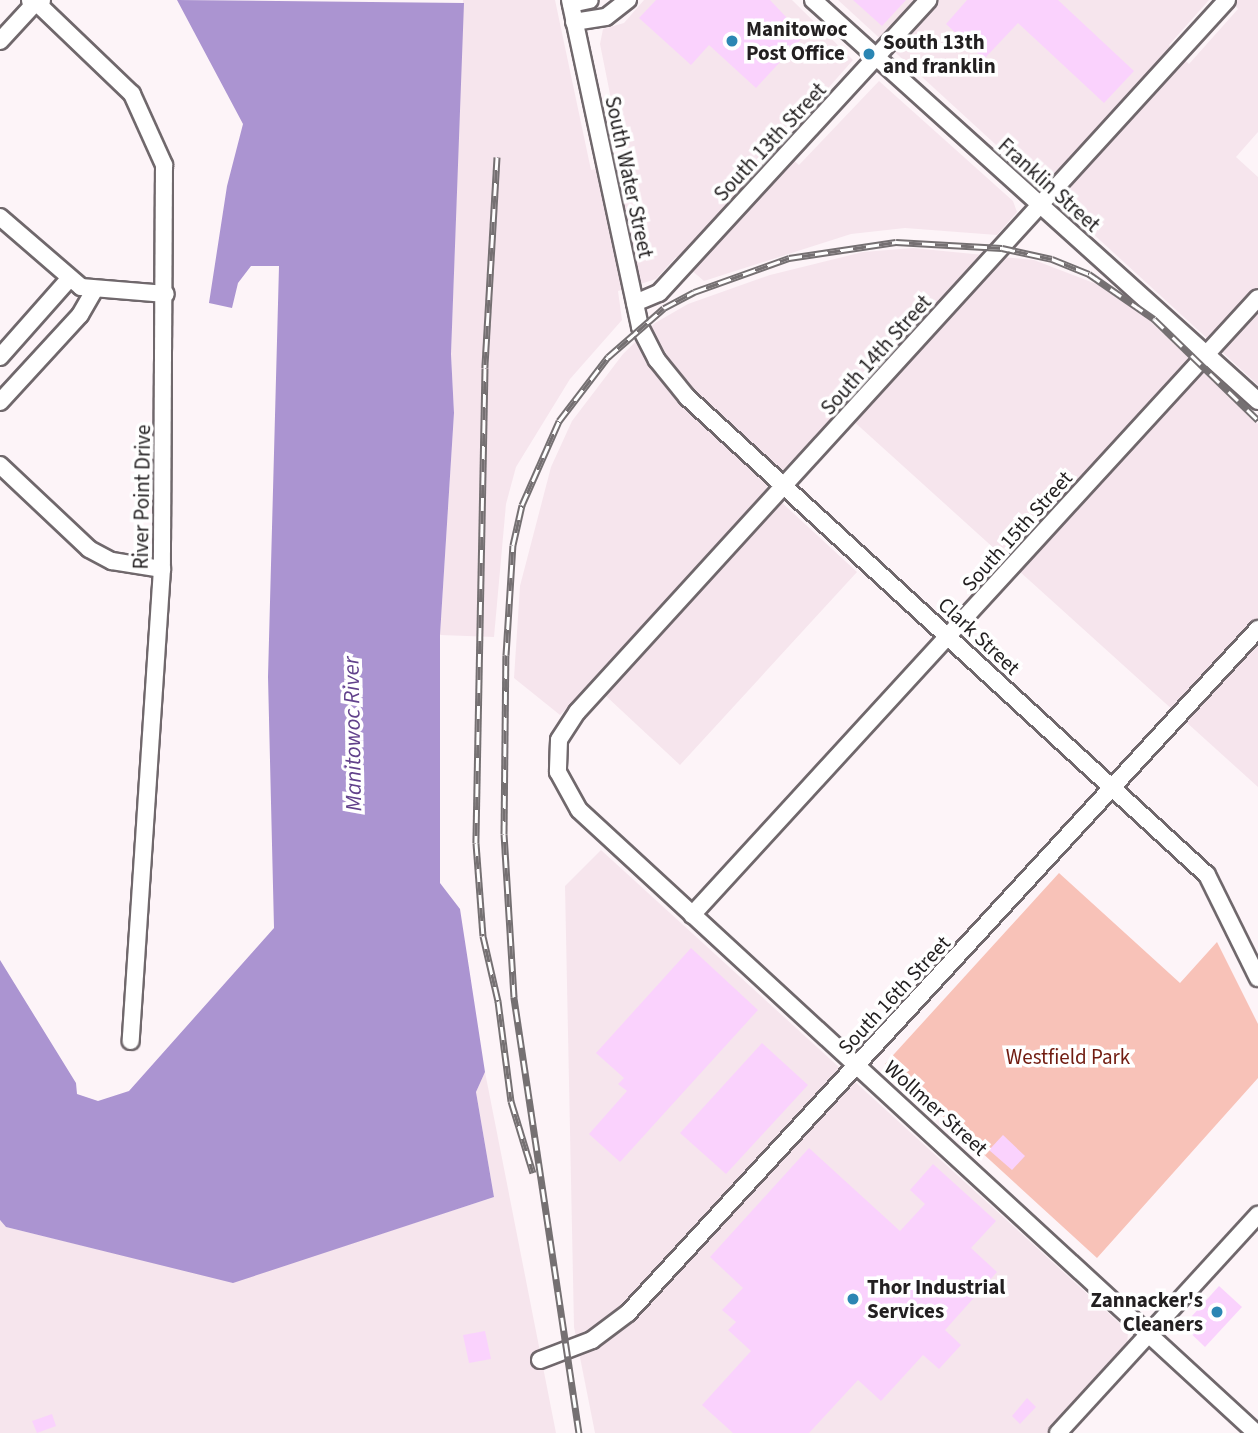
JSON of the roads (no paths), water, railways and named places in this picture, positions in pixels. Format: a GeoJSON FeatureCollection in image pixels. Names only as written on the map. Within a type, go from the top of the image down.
{"type":"FeatureCollection","features":[{"type":"Feature","properties":{"kind":"street"},"geometry":{"type":"LineString","coordinates":[[570,2],[590,0]]}},
{"type":"Feature","properties":{"kind":"street"},"geometry":{"type":"LineString","coordinates":[[574,22],[607,17],[628,0]]}},
{"type":"Feature","properties":{"kind":"street","name":"Franklin Street"},"geometry":{"type":"LineString","coordinates":[[813,0],[1258,401]]}},
{"type":"Feature","properties":{"kind":"street","name":"South 13th Street"},"geometry":{"type":"LineString","coordinates":[[635,303],[659,293],[928,0]]}},
{"type":"Feature","properties":{"kind":"street","name":"South 14th Street"},"geometry":{"type":"LineString","coordinates":[[559,740],[577,712],[1227,0]]}},
{"type":"Feature","properties":{"kind":"street"},"geometry":{"type":"LineString","coordinates":[[0,41],[36,1]]}},
{"type":"Feature","properties":{"kind":"street","name":"River Point Drive"},"geometry":{"type":"LineString","coordinates":[[36,1],[109,68],[146,120],[164,165],[168,190],[162,569],[131,1041]]}},
{"type":"Feature","properties":{"kind":"street","name":"South Water Street"},"geometry":{"type":"LineString","coordinates":[[570,2],[640,327],[657,360]]}},
{"type":"Feature","properties":{"kind":"street"},"geometry":{"type":"LineString","coordinates":[[0,217],[69,279],[94,291],[166,294]]}},
{"type":"Feature","properties":{"kind":"street"},"geometry":{"type":"LineString","coordinates":[[0,357],[69,279]]}},
{"type":"Feature","properties":{"kind":"street"},"geometry":{"type":"LineString","coordinates":[[0,402],[78,317],[94,291]]}},
{"type":"Feature","properties":{"kind":"street","name":"South 15th Street"},"geometry":{"type":"LineString","coordinates":[[692,915],[1258,298]]}},
{"type":"Feature","properties":{"kind":"street","name":"Clark Street"},"geometry":{"type":"LineString","coordinates":[[657,360],[687,397],[1207,875],[1253,957],[1258,978]]}},
{"type":"Feature","properties":{"kind":"street"},"geometry":{"type":"LineString","coordinates":[[0,465],[89,549],[112,561],[162,569]]}},
{"type":"Feature","properties":{"kind":"street","name":"South 16th Street"},"geometry":{"type":"LineString","coordinates":[[540,1360],[592,1339],[628,1313],[1258,629]]}},
{"type":"Feature","properties":{"kind":"street","name":"Wollmer Street"},"geometry":{"type":"LineString","coordinates":[[559,740],[558,772],[579,810],[1150,1332],[1256,1433]]}},
{"type":"Feature","properties":{"kind":"street"},"geometry":{"type":"LineString","coordinates":[[1058,1433],[1258,1215]]}},
{"type":"Feature","properties":{"kind":"water","name":"Manitowoc River"},"geometry":{"type":"Polygon","coordinates":[[[177,0],[464,3],[451,354],[454,413],[440,635],[440,883],[460,909],[485,1072],[476,1092],[494,1197],[233,1283],[6,1227],[0,1220],[0,960],[76,1083],[77,1094],[98,1101],[129,1091],[274,928],[268,677],[279,266],[251,266],[238,283],[232,308],[209,303],[227,186],[243,124],[177,0]]]}},
{"type":"Feature","properties":{"kind":"railway"},"geometry":{"type":"LineString","coordinates":[[497,157],[485,368],[476,843],[483,936],[498,1001],[511,1101],[533,1173]]}},
{"type":"Feature","properties":{"kind":"railway"},"geometry":{"type":"LineString","coordinates":[[579,1433],[514,997],[504,834],[506,655],[513,545],[522,505],[559,421],[608,357],[664,308],[694,292],[789,258],[896,242],[1002,248],[1052,259],[1089,274],[1154,319],[1258,420]]}},
{"type":"Feature","properties":{"kind":"place","name":"Manitowoc Post Office"},"geometry":{"type":"Point","coordinates":[732,41]}},
{"type":"Feature","properties":{"kind":"place","name":"South 13th and franklin"},"geometry":{"type":"Point","coordinates":[869,54]}},
{"type":"Feature","properties":{"kind":"place","name":"Thor Industrial Services"},"geometry":{"type":"Point","coordinates":[853,1299]}},
{"type":"Feature","properties":{"kind":"place","name":"Zannacker's Cleaners"},"geometry":{"type":"Point","coordinates":[1217,1312]}},
{"type":"Feature","properties":{"kind":"park label","name":"Westfield Park"},"geometry":{"type":"Point","coordinates":[1068,1057]}}]}
